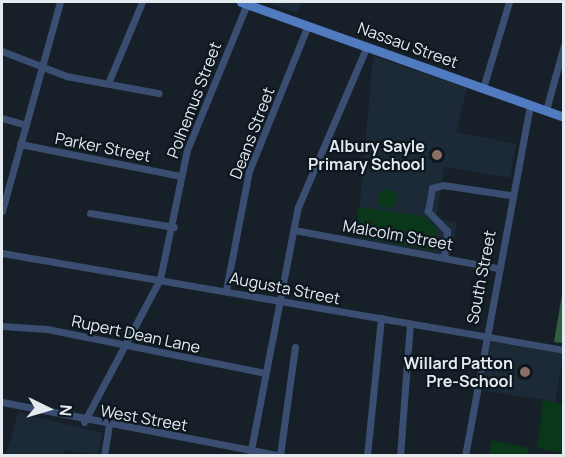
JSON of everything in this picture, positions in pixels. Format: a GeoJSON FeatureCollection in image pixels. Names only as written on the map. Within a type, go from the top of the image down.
{"type":"FeatureCollection","features":[{"type":"Feature","properties":{"kind":"main road","name":"Nassau Street"},"geometry":{"type":"LineString","coordinates":[[244,3],[564,117]]}},
{"type":"Feature","properties":{"kind":"street"},"geometry":{"type":"LineString","coordinates":[[2,211],[5,188],[26,125],[58,2]]}},
{"type":"Feature","properties":{"kind":"street"},"geometry":{"type":"LineString","coordinates":[[109,81],[142,2]]}},
{"type":"Feature","properties":{"kind":"street"},"geometry":{"type":"LineString","coordinates":[[483,88],[509,2]]}},
{"type":"Feature","properties":{"kind":"street","name":"Polhemus Street"},"geometry":{"type":"LineString","coordinates":[[84,422],[160,279],[174,227],[180,176],[244,3]]}},
{"type":"Feature","properties":{"kind":"street","name":"Deans Street"},"geometry":{"type":"LineString","coordinates":[[226,290],[249,171],[308,25]]}},
{"type":"Feature","properties":{"kind":"street"},"geometry":{"type":"LineString","coordinates":[[546,110],[564,45]]}},
{"type":"Feature","properties":{"kind":"street"},"geometry":{"type":"LineString","coordinates":[[251,450],[294,230],[304,194],[323,159],[367,46]]}},
{"type":"Feature","properties":{"kind":"street"},"geometry":{"type":"LineString","coordinates":[[2,51],[42,67],[158,93]]}},
{"type":"Feature","properties":{"kind":"street","name":"South Street"},"geometry":{"type":"LineString","coordinates":[[465,456],[510,195],[530,105]]}},
{"type":"Feature","properties":{"kind":"street"},"geometry":{"type":"LineString","coordinates":[[2,118],[26,125]]}},
{"type":"Feature","properties":{"kind":"street","name":"Parker Street"},"geometry":{"type":"LineString","coordinates":[[20,144],[180,176]]}},
{"type":"Feature","properties":{"kind":"street"},"geometry":{"type":"LineString","coordinates":[[444,257],[447,231],[428,211],[432,188],[443,184],[510,195]]}},
{"type":"Feature","properties":{"kind":"street"},"geometry":{"type":"LineString","coordinates":[[90,213],[174,227]]}},
{"type":"Feature","properties":{"kind":"street","name":"Malcolm Street"},"geometry":{"type":"LineString","coordinates":[[294,230],[497,268]]}},
{"type":"Feature","properties":{"kind":"street","name":"Augusta Street"},"geometry":{"type":"LineString","coordinates":[[2,253],[564,350]]}},
{"type":"Feature","properties":{"kind":"street"},"geometry":{"type":"LineString","coordinates":[[367,456],[381,318]]}},
{"type":"Feature","properties":{"kind":"street"},"geometry":{"type":"LineString","coordinates":[[400,456],[410,324]]}},
{"type":"Feature","properties":{"kind":"street","name":"Rupert Dean Lane"},"geometry":{"type":"LineString","coordinates":[[2,326],[266,373]]}},
{"type":"Feature","properties":{"kind":"street"},"geometry":{"type":"LineString","coordinates":[[281,455],[295,347]]}},
{"type":"Feature","properties":{"kind":"street","name":"West Street"},"geometry":{"type":"LineString","coordinates":[[2,402],[84,422],[281,455]]}},
{"type":"Feature","properties":{"kind":"street"},"geometry":{"type":"LineString","coordinates":[[104,456],[109,426]]}},
{"type":"Feature","properties":{"kind":"shaded area"},"geometry":{"type":"Polygon","coordinates":[[[267,2],[301,2],[297,13],[267,2]]]}},
{"type":"Feature","properties":{"kind":"shaded area","name":"Albury Sayle Primary School"},"geometry":{"type":"Polygon","coordinates":[[[373,56],[467,88],[456,132],[516,144],[510,178],[444,167],[436,218],[457,223],[450,256],[357,238],[373,56]]]}},
{"type":"Feature","properties":{"kind":"shaded area","name":"Willard Patton Pre-School"},"geometry":{"type":"Polygon","coordinates":[[[491,342],[563,353],[555,402],[483,390],[491,342]]]}},
{"type":"Feature","properties":{"kind":"shaded area"},"geometry":{"type":"Polygon","coordinates":[[[18,413],[102,433],[98,455],[64,450],[62,455],[6,455],[18,413]]]}},
{"type":"Feature","properties":{"kind":"green space"},"geometry":{"type":"Polygon","coordinates":[[[387,189],[394,192],[397,199],[394,206],[387,209],[380,206],[377,199],[380,192],[387,189]]]}},
{"type":"Feature","properties":{"kind":"green space"},"geometry":{"type":"Polygon","coordinates":[[[358,207],[424,216],[437,230],[435,251],[359,237],[358,207]]]}},
{"type":"Feature","properties":{"kind":"green space"},"geometry":{"type":"Polygon","coordinates":[[[563,289],[564,343],[554,342],[563,289]]]}},
{"type":"Feature","properties":{"kind":"green space"},"geometry":{"type":"Polygon","coordinates":[[[543,400],[563,404],[563,453],[537,448],[543,400]]]}},
{"type":"Feature","properties":{"kind":"green space"},"geometry":{"type":"Polygon","coordinates":[[[491,440],[529,448],[527,455],[489,455],[491,440]]]}},
{"type":"Feature","properties":{"kind":"place","name":"Albury Sayle Primary School"},"geometry":{"type":"Point","coordinates":[437,155]}},
{"type":"Feature","properties":{"kind":"place","name":"Willard Patton Pre-School"},"geometry":{"type":"Point","coordinates":[525,372]}}]}
